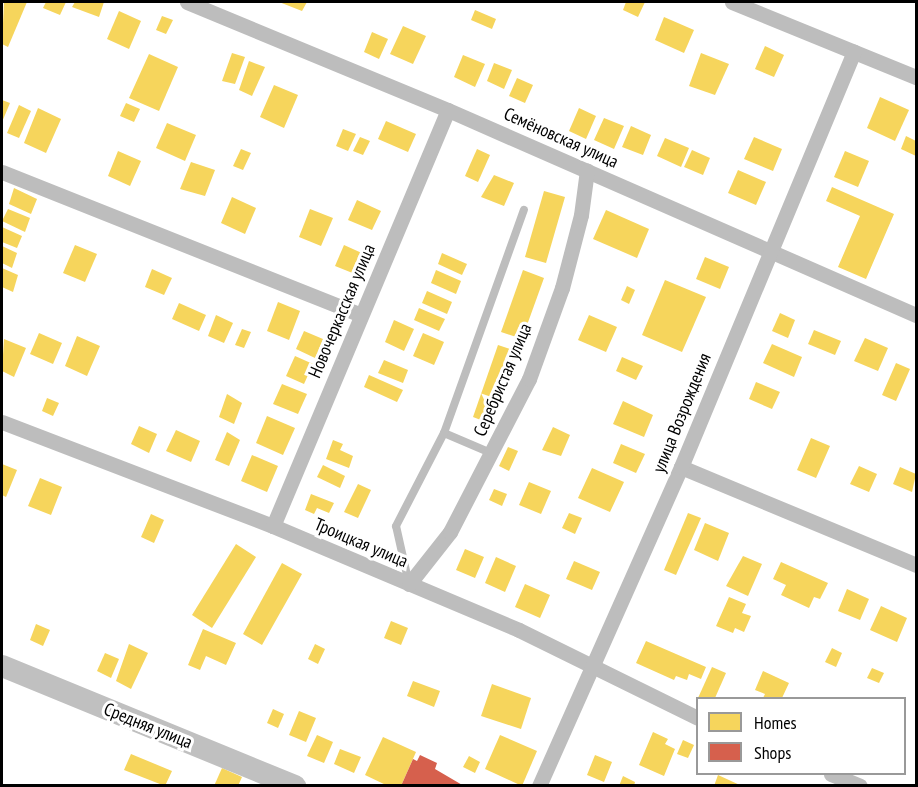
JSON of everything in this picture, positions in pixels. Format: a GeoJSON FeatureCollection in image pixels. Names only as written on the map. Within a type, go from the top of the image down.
{"type":"FeatureCollection","features":[{"type":"Feature","properties":{"kind":"street","name":"Семёновская улица"},"geometry":{"type":"LineString","coordinates":[[187,2],[448,110],[769,253],[916,315]]}},
{"type":"Feature","properties":{"kind":"street"},"geometry":{"type":"LineString","coordinates":[[732,2],[916,77]]}},
{"type":"Feature","properties":{"kind":"street","name":"улица Возрождения"},"geometry":{"type":"LineString","coordinates":[[539,786],[681,467],[854,52]]}},
{"type":"Feature","properties":{"kind":"street","name":"Новочеркасская улица"},"geometry":{"type":"LineString","coordinates":[[273,526],[448,110]]}},
{"type":"Feature","properties":{"kind":"street","name":"Серебристая улица"},"geometry":{"type":"LineString","coordinates":[[409,585],[450,532],[493,453],[529,379],[562,288],[581,215],[587,170]]}},
{"type":"Feature","properties":{"kind":"street"},"geometry":{"type":"LineString","coordinates":[[2,172],[361,315]]}},
{"type":"Feature","properties":{"kind":"street","name":"Троицкая улица"},"geometry":{"type":"LineString","coordinates":[[2,422],[273,526],[519,630],[592,668],[696,717]]}},
{"type":"Feature","properties":{"kind":"street"},"geometry":{"type":"LineString","coordinates":[[681,467],[916,565]]}},
{"type":"Feature","properties":{"kind":"street","name":"Средняя улица"},"geometry":{"type":"LineString","coordinates":[[2,666],[295,786]]}},
{"type":"Feature","properties":{"kind":"street"},"geometry":{"type":"LineString","coordinates":[[833,775],[860,786]]}},
{"type":"Feature","properties":{"kind":"lane"},"geometry":{"type":"LineString","coordinates":[[409,585],[396,526],[444,433],[524,210]]}},
{"type":"Feature","properties":{"kind":"lane"},"geometry":{"type":"LineString","coordinates":[[444,433],[493,453]]}},
{"type":"Feature","properties":{"kind":"building: Homes"},"geometry":{"type":"Polygon","coordinates":[[[4,2],[27,2],[8,47],[2,44],[4,2]]]}},
{"type":"Feature","properties":{"kind":"building: Homes"},"geometry":{"type":"Polygon","coordinates":[[[46,2],[66,2],[60,15],[43,8],[46,2]]]}},
{"type":"Feature","properties":{"kind":"building: Homes"},"geometry":{"type":"Polygon","coordinates":[[[75,2],[104,2],[99,17],[72,7],[75,2]]]}},
{"type":"Feature","properties":{"kind":"building: Homes"},"geometry":{"type":"Polygon","coordinates":[[[279,2],[307,2],[302,11],[279,2]]]}},
{"type":"Feature","properties":{"kind":"building: Homes"},"geometry":{"type":"Polygon","coordinates":[[[626,2],[645,2],[638,17],[623,10],[626,2]]]}},
{"type":"Feature","properties":{"kind":"building: Homes"},"geometry":{"type":"Polygon","coordinates":[[[475,10],[496,19],[492,29],[471,20],[475,10]]]}},
{"type":"Feature","properties":{"kind":"building: Homes"},"geometry":{"type":"Polygon","coordinates":[[[119,11],[141,21],[129,49],[107,39],[119,11]]]}},
{"type":"Feature","properties":{"kind":"building: Homes"},"geometry":{"type":"Polygon","coordinates":[[[162,16],[173,20],[166,34],[156,30],[162,16]]]}},
{"type":"Feature","properties":{"kind":"building: Homes"},"geometry":{"type":"Polygon","coordinates":[[[664,17],[694,30],[684,53],[655,40],[664,17]]]}},
{"type":"Feature","properties":{"kind":"building: Homes"},"geometry":{"type":"Polygon","coordinates":[[[403,26],[426,36],[413,64],[390,54],[403,26]]]}},
{"type":"Feature","properties":{"kind":"building: Homes"},"geometry":{"type":"Polygon","coordinates":[[[372,32],[388,39],[379,59],[364,52],[372,32]]]}},
{"type":"Feature","properties":{"kind":"building: Homes"},"geometry":{"type":"Polygon","coordinates":[[[765,46],[784,55],[774,77],[755,69],[765,46]]]}},
{"type":"Feature","properties":{"kind":"building: Homes"},"geometry":{"type":"Polygon","coordinates":[[[232,53],[245,57],[235,84],[222,81],[232,53]]]}},
{"type":"Feature","properties":{"kind":"building: Homes"},"geometry":{"type":"Polygon","coordinates":[[[701,53],[729,64],[715,95],[689,86],[701,53]]]}},
{"type":"Feature","properties":{"kind":"building: Homes"},"geometry":{"type":"Polygon","coordinates":[[[149,54],[178,67],[159,111],[129,98],[149,54]]]}},
{"type":"Feature","properties":{"kind":"building: Homes"},"geometry":{"type":"Polygon","coordinates":[[[463,55],[485,64],[475,87],[454,77],[463,55]]]}},
{"type":"Feature","properties":{"kind":"building: Homes"},"geometry":{"type":"Polygon","coordinates":[[[249,61],[265,67],[252,96],[239,90],[249,61]]]}},
{"type":"Feature","properties":{"kind":"building: Homes"},"geometry":{"type":"Polygon","coordinates":[[[494,63],[512,70],[504,89],[487,81],[494,63]]]}},
{"type":"Feature","properties":{"kind":"building: Homes"},"geometry":{"type":"Polygon","coordinates":[[[517,78],[533,85],[525,103],[509,96],[517,78]]]}},
{"type":"Feature","properties":{"kind":"building: Homes"},"geometry":{"type":"Polygon","coordinates":[[[274,85],[298,95],[284,128],[260,117],[274,85]]]}},
{"type":"Feature","properties":{"kind":"building: Homes"},"geometry":{"type":"Polygon","coordinates":[[[880,97],[909,110],[895,141],[867,128],[880,97]]]}},
{"type":"Feature","properties":{"kind":"building: Homes"},"geometry":{"type":"Polygon","coordinates":[[[2,100],[10,103],[2,122],[2,100]]]}},
{"type":"Feature","properties":{"kind":"building: Homes"},"geometry":{"type":"Polygon","coordinates":[[[126,103],[140,109],[134,122],[120,116],[126,103]]]}},
{"type":"Feature","properties":{"kind":"building: Homes"},"geometry":{"type":"Polygon","coordinates":[[[19,105],[31,111],[19,138],[7,133],[19,105]]]}},
{"type":"Feature","properties":{"kind":"building: Homes"},"geometry":{"type":"Polygon","coordinates":[[[38,108],[61,119],[46,153],[24,143],[38,108]]]}},
{"type":"Feature","properties":{"kind":"building: Homes"},"geometry":{"type":"Polygon","coordinates":[[[579,108],[596,116],[586,139],[569,131],[579,108]]]}},
{"type":"Feature","properties":{"kind":"building: Homes"},"geometry":{"type":"Polygon","coordinates":[[[604,118],[624,126],[614,149],[594,140],[604,118]]]}},
{"type":"Feature","properties":{"kind":"building: Homes"},"geometry":{"type":"Polygon","coordinates":[[[386,121],[416,134],[408,152],[378,139],[386,121]]]}},
{"type":"Feature","properties":{"kind":"building: Homes"},"geometry":{"type":"Polygon","coordinates":[[[167,123],[196,135],[185,161],[156,148],[167,123]]]}},
{"type":"Feature","properties":{"kind":"building: Homes"},"geometry":{"type":"Polygon","coordinates":[[[631,126],[651,135],[643,155],[622,147],[631,126]]]}},
{"type":"Feature","properties":{"kind":"building: Homes"},"geometry":{"type":"Polygon","coordinates":[[[343,129],[356,134],[348,151],[336,146],[343,129]]]}},
{"type":"Feature","properties":{"kind":"building: Homes"},"geometry":{"type":"Polygon","coordinates":[[[906,136],[916,141],[916,156],[901,149],[906,136]]]}},
{"type":"Feature","properties":{"kind":"building: Homes"},"geometry":{"type":"Polygon","coordinates":[[[360,137],[370,141],[363,155],[353,151],[360,137]]]}},
{"type":"Feature","properties":{"kind":"building: Homes"},"geometry":{"type":"Polygon","coordinates":[[[754,137],[782,149],[773,171],[744,159],[754,137]]]}},
{"type":"Feature","properties":{"kind":"building: Homes"},"geometry":{"type":"Polygon","coordinates":[[[665,138],[689,148],[681,167],[657,156],[665,138]]]}},
{"type":"Feature","properties":{"kind":"building: Homes"},"geometry":{"type":"Polygon","coordinates":[[[241,149],[251,153],[243,170],[233,166],[241,149]]]}},
{"type":"Feature","properties":{"kind":"building: Homes"},"geometry":{"type":"Polygon","coordinates":[[[477,149],[490,155],[478,182],[465,176],[477,149]]]}},
{"type":"Feature","properties":{"kind":"building: Homes"},"geometry":{"type":"Polygon","coordinates":[[[692,150],[710,158],[703,175],[684,167],[692,150]]]}},
{"type":"Feature","properties":{"kind":"building: Homes"},"geometry":{"type":"Polygon","coordinates":[[[118,151],[141,161],[130,186],[108,176],[118,151]]]}},
{"type":"Feature","properties":{"kind":"building: Homes"},"geometry":{"type":"Polygon","coordinates":[[[845,151],[869,161],[858,187],[834,177],[845,151]]]}},
{"type":"Feature","properties":{"kind":"building: Homes"},"geometry":{"type":"Polygon","coordinates":[[[191,162],[215,170],[205,196],[180,189],[191,162]]]}},
{"type":"Feature","properties":{"kind":"building: Homes"},"geometry":{"type":"Polygon","coordinates":[[[738,170],[766,182],[756,205],[728,193],[738,170]]]}},
{"type":"Feature","properties":{"kind":"building: Homes"},"geometry":{"type":"Polygon","coordinates":[[[494,175],[514,183],[504,206],[481,197],[494,175]]]}},
{"type":"Feature","properties":{"kind":"building: Homes"},"geometry":{"type":"Polygon","coordinates":[[[832,187],[894,214],[866,279],[838,267],[860,216],[826,201],[832,187]]]}},
{"type":"Feature","properties":{"kind":"building: Homes"},"geometry":{"type":"Polygon","coordinates":[[[14,188],[37,199],[31,214],[9,204],[14,188]]]}},
{"type":"Feature","properties":{"kind":"building: Homes"},"geometry":{"type":"Polygon","coordinates":[[[544,191],[565,197],[546,263],[525,257],[544,191]]]}},
{"type":"Feature","properties":{"kind":"building: Homes"},"geometry":{"type":"Polygon","coordinates":[[[232,197],[256,208],[245,234],[221,223],[232,197]]]}},
{"type":"Feature","properties":{"kind":"building: Homes"},"geometry":{"type":"Polygon","coordinates":[[[357,200],[381,211],[372,230],[348,220],[357,200]]]}},
{"type":"Feature","properties":{"kind":"building: Homes"},"geometry":{"type":"Polygon","coordinates":[[[8,209],[30,218],[25,232],[2,221],[8,209]]]}},
{"type":"Feature","properties":{"kind":"building: Homes"},"geometry":{"type":"Polygon","coordinates":[[[310,209],[333,218],[321,246],[299,237],[310,209]]]}},
{"type":"Feature","properties":{"kind":"building: Homes"},"geometry":{"type":"Polygon","coordinates":[[[606,210],[649,229],[637,258],[593,239],[606,210]]]}},
{"type":"Feature","properties":{"kind":"building: Homes"},"geometry":{"type":"Polygon","coordinates":[[[2,227],[22,236],[17,248],[2,242],[2,227]]]}},
{"type":"Feature","properties":{"kind":"building: Homes"},"geometry":{"type":"Polygon","coordinates":[[[75,245],[97,254],[85,282],[63,273],[75,245]]]}},
{"type":"Feature","properties":{"kind":"building: Homes"},"geometry":{"type":"Polygon","coordinates":[[[344,245],[364,254],[355,274],[335,266],[344,245]]]}},
{"type":"Feature","properties":{"kind":"building: Homes"},"geometry":{"type":"Polygon","coordinates":[[[2,246],[17,253],[12,268],[2,263],[2,246]]]}},
{"type":"Feature","properties":{"kind":"building: Homes"},"geometry":{"type":"Polygon","coordinates":[[[442,253],[467,264],[462,275],[438,264],[442,253]]]}},
{"type":"Feature","properties":{"kind":"building: Homes"},"geometry":{"type":"Polygon","coordinates":[[[705,257],[729,267],[720,289],[696,279],[705,257]]]}},
{"type":"Feature","properties":{"kind":"building: Homes"},"geometry":{"type":"Polygon","coordinates":[[[2,268],[18,275],[13,292],[2,287],[2,268]]]}},
{"type":"Feature","properties":{"kind":"building: Homes"},"geometry":{"type":"Polygon","coordinates":[[[152,269],[172,278],[164,295],[145,287],[152,269]]]}},
{"type":"Feature","properties":{"kind":"building: Homes"},"geometry":{"type":"Polygon","coordinates":[[[436,270],[461,281],[456,294],[431,283],[436,270]]]}},
{"type":"Feature","properties":{"kind":"building: Homes"},"geometry":{"type":"Polygon","coordinates":[[[523,270],[544,278],[522,339],[501,332],[523,270]]]}},
{"type":"Feature","properties":{"kind":"building: Homes"},"geometry":{"type":"Polygon","coordinates":[[[665,280],[706,297],[682,352],[642,335],[665,280]]]}},
{"type":"Feature","properties":{"kind":"building: Homes"},"geometry":{"type":"Polygon","coordinates":[[[627,286],[635,290],[629,304],[621,300],[627,286]]]}},
{"type":"Feature","properties":{"kind":"building: Homes"},"geometry":{"type":"Polygon","coordinates":[[[427,291],[452,302],[447,314],[422,303],[427,291]]]}},
{"type":"Feature","properties":{"kind":"building: Homes"},"geometry":{"type":"Polygon","coordinates":[[[278,302],[300,311],[289,340],[267,331],[278,302]]]}},
{"type":"Feature","properties":{"kind":"building: Homes"},"geometry":{"type":"Polygon","coordinates":[[[179,303],[206,315],[199,331],[172,319],[179,303]]]}},
{"type":"Feature","properties":{"kind":"building: Homes"},"geometry":{"type":"Polygon","coordinates":[[[419,308],[445,319],[439,331],[414,320],[419,308]]]}},
{"type":"Feature","properties":{"kind":"building: Homes"},"geometry":{"type":"Polygon","coordinates":[[[780,313],[795,320],[788,338],[772,331],[780,313]]]}},
{"type":"Feature","properties":{"kind":"building: Homes"},"geometry":{"type":"Polygon","coordinates":[[[216,315],[233,323],[224,343],[208,336],[216,315]]]}},
{"type":"Feature","properties":{"kind":"building: Homes"},"geometry":{"type":"Polygon","coordinates":[[[589,315],[617,327],[606,352],[578,340],[589,315]]]}},
{"type":"Feature","properties":{"kind":"building: Homes"},"geometry":{"type":"Polygon","coordinates":[[[394,320],[414,329],[404,351],[385,342],[394,320]]]}},
{"type":"Feature","properties":{"kind":"building: Homes"},"geometry":{"type":"Polygon","coordinates":[[[242,329],[251,332],[244,348],[235,345],[242,329]]]}},
{"type":"Feature","properties":{"kind":"building: Homes"},"geometry":{"type":"Polygon","coordinates":[[[814,330],[841,341],[835,355],[808,344],[814,330]]]}},
{"type":"Feature","properties":{"kind":"building: Homes"},"geometry":{"type":"Polygon","coordinates":[[[304,331],[323,339],[315,358],[296,349],[304,331]]]}},
{"type":"Feature","properties":{"kind":"building: Homes"},"geometry":{"type":"Polygon","coordinates":[[[39,333],[62,343],[53,364],[30,354],[39,333]]]}},
{"type":"Feature","properties":{"kind":"building: Homes"},"geometry":{"type":"Polygon","coordinates":[[[423,333],[444,342],[434,365],[413,356],[423,333]]]}},
{"type":"Feature","properties":{"kind":"building: Homes"},"geometry":{"type":"Polygon","coordinates":[[[77,336],[100,346],[87,376],[65,366],[77,336]]]}},
{"type":"Feature","properties":{"kind":"building: Homes"},"geometry":{"type":"Polygon","coordinates":[[[865,338],[888,348],[878,371],[854,361],[865,338]]]}},
{"type":"Feature","properties":{"kind":"building: Homes"},"geometry":{"type":"Polygon","coordinates":[[[4,339],[26,348],[14,377],[2,371],[4,339]]]}},
{"type":"Feature","properties":{"kind":"building: Homes"},"geometry":{"type":"Polygon","coordinates":[[[772,344],[802,357],[794,377],[763,363],[772,344]]]}},
{"type":"Feature","properties":{"kind":"building: Homes"},"geometry":{"type":"Polygon","coordinates":[[[498,345],[516,351],[491,424],[473,417],[498,345]]]}},
{"type":"Feature","properties":{"kind":"building: Homes"},"geometry":{"type":"Polygon","coordinates":[[[295,356],[313,364],[304,384],[286,376],[295,356]]]}},
{"type":"Feature","properties":{"kind":"building: Homes"},"geometry":{"type":"Polygon","coordinates":[[[622,357],[643,366],[636,380],[616,371],[622,357]]]}},
{"type":"Feature","properties":{"kind":"building: Homes"},"geometry":{"type":"Polygon","coordinates":[[[384,360],[408,370],[403,383],[378,373],[384,360]]]}},
{"type":"Feature","properties":{"kind":"building: Homes"},"geometry":{"type":"Polygon","coordinates":[[[896,363],[910,369],[896,401],[882,395],[896,363]]]}},
{"type":"Feature","properties":{"kind":"building: Homes"},"geometry":{"type":"Polygon","coordinates":[[[369,375],[403,390],[397,402],[364,387],[369,375]]]}},
{"type":"Feature","properties":{"kind":"building: Homes"},"geometry":{"type":"Polygon","coordinates":[[[756,382],[780,392],[772,409],[749,399],[756,382]]]}},
{"type":"Feature","properties":{"kind":"building: Homes"},"geometry":{"type":"Polygon","coordinates":[[[282,384],[307,394],[298,414],[273,404],[282,384]]]}},
{"type":"Feature","properties":{"kind":"building: Homes"},"geometry":{"type":"Polygon","coordinates":[[[227,394],[242,403],[234,424],[219,417],[227,394]]]}},
{"type":"Feature","properties":{"kind":"building: Homes"},"geometry":{"type":"Polygon","coordinates":[[[47,398],[59,403],[53,416],[42,411],[47,398]]]}},
{"type":"Feature","properties":{"kind":"building: Homes"},"geometry":{"type":"Polygon","coordinates":[[[623,401],[653,415],[644,437],[613,424],[623,401]]]}},
{"type":"Feature","properties":{"kind":"building: Homes"},"geometry":{"type":"Polygon","coordinates":[[[267,416],[295,428],[283,455],[256,443],[267,416]]]}},
{"type":"Feature","properties":{"kind":"building: Homes"},"geometry":{"type":"Polygon","coordinates":[[[139,426],[157,434],[149,453],[131,444],[139,426]]]}},
{"type":"Feature","properties":{"kind":"building: Homes"},"geometry":{"type":"Polygon","coordinates":[[[553,427],[570,435],[561,456],[542,450],[553,427]]]}},
{"type":"Feature","properties":{"kind":"building: Homes"},"geometry":{"type":"Polygon","coordinates":[[[176,430],[200,441],[191,462],[166,451],[176,430]]]}},
{"type":"Feature","properties":{"kind":"building: Homes"},"geometry":{"type":"Polygon","coordinates":[[[227,432],[240,440],[229,466],[215,460],[227,432]]]}},
{"type":"Feature","properties":{"kind":"building: Homes"},"geometry":{"type":"Polygon","coordinates":[[[811,438],[830,446],[816,478],[797,470],[811,438]]]}},
{"type":"Feature","properties":{"kind":"building: Homes"},"geometry":{"type":"Polygon","coordinates":[[[333,440],[343,444],[340,450],[353,456],[349,468],[326,459],[333,440]]]}},
{"type":"Feature","properties":{"kind":"building: Homes"},"geometry":{"type":"Polygon","coordinates":[[[621,444],[645,454],[636,473],[613,463],[621,444]]]}},
{"type":"Feature","properties":{"kind":"building: Homes"},"geometry":{"type":"Polygon","coordinates":[[[508,447],[518,451],[509,471],[499,466],[508,447]]]}},
{"type":"Feature","properties":{"kind":"building: Homes"},"geometry":{"type":"Polygon","coordinates":[[[252,455],[278,466],[267,492],[241,481],[252,455]]]}},
{"type":"Feature","properties":{"kind":"building: Homes"},"geometry":{"type":"Polygon","coordinates":[[[2,464],[17,470],[6,497],[2,495],[2,464]]]}},
{"type":"Feature","properties":{"kind":"building: Homes"},"geometry":{"type":"Polygon","coordinates":[[[323,465],[345,476],[340,488],[317,477],[323,465]]]}},
{"type":"Feature","properties":{"kind":"building: Homes"},"geometry":{"type":"Polygon","coordinates":[[[859,466],[877,474],[869,492],[850,484],[859,466]]]}},
{"type":"Feature","properties":{"kind":"building: Homes"},"geometry":{"type":"Polygon","coordinates":[[[900,467],[916,474],[912,492],[893,484],[900,467]]]}},
{"type":"Feature","properties":{"kind":"building: Homes"},"geometry":{"type":"Polygon","coordinates":[[[592,468],[624,482],[610,512],[578,498],[592,468]]]}},
{"type":"Feature","properties":{"kind":"building: Homes"},"geometry":{"type":"Polygon","coordinates":[[[40,478],[62,487],[51,515],[28,506],[40,478]]]}},
{"type":"Feature","properties":{"kind":"building: Homes"},"geometry":{"type":"Polygon","coordinates":[[[529,482],[551,491],[541,514],[519,505],[529,482]]]}},
{"type":"Feature","properties":{"kind":"building: Homes"},"geometry":{"type":"Polygon","coordinates":[[[358,484],[371,490],[358,518],[344,512],[358,484]]]}},
{"type":"Feature","properties":{"kind":"building: Homes"},"geometry":{"type":"Polygon","coordinates":[[[494,489],[507,494],[502,506],[489,500],[494,489]]]}},
{"type":"Feature","properties":{"kind":"building: Homes"},"geometry":{"type":"Polygon","coordinates":[[[311,494],[334,503],[329,513],[317,508],[314,514],[305,510],[311,494]]]}},
{"type":"Feature","properties":{"kind":"building: Homes"},"geometry":{"type":"Polygon","coordinates":[[[569,513],[582,518],[575,534],[562,528],[569,513]]]}},
{"type":"Feature","properties":{"kind":"building: Homes"},"geometry":{"type":"Polygon","coordinates":[[[688,513],[701,518],[676,575],[664,570],[688,513]]]}},
{"type":"Feature","properties":{"kind":"building: Homes"},"geometry":{"type":"Polygon","coordinates":[[[151,514],[164,520],[154,543],[141,537],[151,514]]]}},
{"type":"Feature","properties":{"kind":"building: Homes"},"geometry":{"type":"Polygon","coordinates":[[[705,523],[729,533],[718,561],[694,550],[705,523]]]}},
{"type":"Feature","properties":{"kind":"building: Homes"},"geometry":{"type":"Polygon","coordinates":[[[236,544],[256,557],[212,628],[192,615],[236,544]]]}},
{"type":"Feature","properties":{"kind":"building: Homes"},"geometry":{"type":"Polygon","coordinates":[[[465,549],[484,557],[475,578],[456,570],[465,549]]]}},
{"type":"Feature","properties":{"kind":"building: Homes"},"geometry":{"type":"Polygon","coordinates":[[[743,556],[762,564],[748,596],[726,586],[743,556]]]}},
{"type":"Feature","properties":{"kind":"building: Homes"},"geometry":{"type":"Polygon","coordinates":[[[496,557],[516,566],[505,592],[485,583],[496,557]]]}},
{"type":"Feature","properties":{"kind":"building: Homes"},"geometry":{"type":"Polygon","coordinates":[[[574,561],[600,572],[592,590],[566,579],[574,561]]]}},
{"type":"Feature","properties":{"kind":"building: Homes"},"geometry":{"type":"Polygon","coordinates":[[[781,562],[828,583],[820,599],[814,597],[809,608],[781,595],[786,585],[773,579],[781,562]]]}},
{"type":"Feature","properties":{"kind":"building: Homes"},"geometry":{"type":"Polygon","coordinates":[[[282,563],[302,574],[262,645],[243,634],[282,563]]]}},
{"type":"Feature","properties":{"kind":"building: Homes"},"geometry":{"type":"Polygon","coordinates":[[[525,584],[550,595],[540,618],[515,607],[525,584]]]}},
{"type":"Feature","properties":{"kind":"building: Homes"},"geometry":{"type":"Polygon","coordinates":[[[847,589],[869,599],[860,620],[838,611],[847,589]]]}},
{"type":"Feature","properties":{"kind":"building: Homes"},"geometry":{"type":"Polygon","coordinates":[[[729,597],[746,604],[742,613],[751,616],[744,632],[735,628],[733,633],[716,626],[729,597]]]}},
{"type":"Feature","properties":{"kind":"building: Homes"},"geometry":{"type":"Polygon","coordinates":[[[881,606],[907,618],[897,642],[870,630],[881,606]]]}},
{"type":"Feature","properties":{"kind":"building: Homes"},"geometry":{"type":"Polygon","coordinates":[[[391,621],[408,628],[401,645],[384,638],[391,621]]]}},
{"type":"Feature","properties":{"kind":"building: Homes"},"geometry":{"type":"Polygon","coordinates":[[[36,624],[50,630],[43,646],[30,640],[36,624]]]}},
{"type":"Feature","properties":{"kind":"building: Homes"},"geometry":{"type":"Polygon","coordinates":[[[203,629],[236,643],[226,665],[206,656],[200,670],[188,665],[203,629]]]}},
{"type":"Feature","properties":{"kind":"building: Homes"},"geometry":{"type":"Polygon","coordinates":[[[646,641],[706,667],[701,679],[689,674],[687,680],[676,676],[674,680],[636,663],[646,641]]]}},
{"type":"Feature","properties":{"kind":"building: Homes"},"geometry":{"type":"Polygon","coordinates":[[[129,644],[148,653],[131,689],[116,681],[129,644]]]}},
{"type":"Feature","properties":{"kind":"building: Homes"},"geometry":{"type":"Polygon","coordinates":[[[315,644],[325,649],[318,664],[308,659],[315,644]]]}},
{"type":"Feature","properties":{"kind":"building: Homes"},"geometry":{"type":"Polygon","coordinates":[[[832,648],[842,653],[836,667],[825,662],[832,648]]]}},
{"type":"Feature","properties":{"kind":"building: Homes"},"geometry":{"type":"Polygon","coordinates":[[[105,653],[119,659],[111,678],[97,671],[105,653]]]}},
{"type":"Feature","properties":{"kind":"building: Homes"},"geometry":{"type":"Polygon","coordinates":[[[712,667],[726,673],[715,697],[698,697],[712,667]]]}},
{"type":"Feature","properties":{"kind":"building: Homes"},"geometry":{"type":"Polygon","coordinates":[[[872,668],[884,673],[879,683],[867,678],[872,668]]]}},
{"type":"Feature","properties":{"kind":"building: Homes"},"geometry":{"type":"Polygon","coordinates":[[[763,671],[789,683],[782,697],[764,697],[765,694],[755,690],[763,671]]]}},
{"type":"Feature","properties":{"kind":"building: Homes"},"geometry":{"type":"Polygon","coordinates":[[[413,681],[440,691],[434,707],[407,696],[413,681]]]}},
{"type":"Feature","properties":{"kind":"building: Homes"},"geometry":{"type":"Polygon","coordinates":[[[492,684],[531,698],[521,729],[481,716],[492,684]]]}},
{"type":"Feature","properties":{"kind":"building: Homes"},"geometry":{"type":"Polygon","coordinates":[[[273,709],[284,714],[278,728],[267,723],[273,709]]]}},
{"type":"Feature","properties":{"kind":"building: Homes"},"geometry":{"type":"Polygon","coordinates":[[[299,711],[316,718],[306,742],[289,735],[299,711]]]}},
{"type":"Feature","properties":{"kind":"building: Homes"},"geometry":{"type":"Polygon","coordinates":[[[653,732],[668,739],[665,744],[675,749],[664,776],[639,765],[653,732]]]}},
{"type":"Feature","properties":{"kind":"building: Homes"},"geometry":{"type":"Polygon","coordinates":[[[317,735],[333,742],[324,763],[307,756],[317,735]]]}},
{"type":"Feature","properties":{"kind":"building: Homes"},"geometry":{"type":"Polygon","coordinates":[[[500,735],[537,751],[522,786],[485,769],[500,735]]]}},
{"type":"Feature","properties":{"kind":"building: Homes"},"geometry":{"type":"Polygon","coordinates":[[[383,737],[416,752],[401,786],[388,786],[365,775],[383,737]]]}},
{"type":"Feature","properties":{"kind":"building: Homes"},"geometry":{"type":"Polygon","coordinates":[[[683,740],[694,745],[688,758],[677,754],[683,740]]]}},
{"type":"Feature","properties":{"kind":"building: Homes"},"geometry":{"type":"Polygon","coordinates":[[[340,749],[361,757],[354,773],[334,764],[340,749]]]}},
{"type":"Feature","properties":{"kind":"building: Homes"},"geometry":{"type":"Polygon","coordinates":[[[131,754],[172,771],[165,786],[124,770],[131,754]]]}},
{"type":"Feature","properties":{"kind":"building: Homes"},"geometry":{"type":"Polygon","coordinates":[[[595,755],[612,762],[604,782],[587,775],[595,755]]]}},
{"type":"Feature","properties":{"kind":"building: Homes"},"geometry":{"type":"Polygon","coordinates":[[[469,756],[480,762],[475,773],[463,767],[469,756]]]}},
{"type":"Feature","properties":{"kind":"building: Homes"},"geometry":{"type":"Polygon","coordinates":[[[222,768],[242,777],[238,786],[214,786],[222,768]]]}},
{"type":"Feature","properties":{"kind":"building: Homes"},"geometry":{"type":"Polygon","coordinates":[[[718,775],[742,786],[714,786],[718,775]]]}},
{"type":"Feature","properties":{"kind":"building: Homes"},"geometry":{"type":"Polygon","coordinates":[[[623,776],[635,782],[634,786],[619,786],[623,776]]]}},
{"type":"Feature","properties":{"kind":"building: Shops"},"geometry":{"type":"Polygon","coordinates":[[[420,755],[437,763],[435,769],[464,786],[401,786],[413,759],[417,761],[420,755]]]}}]}
